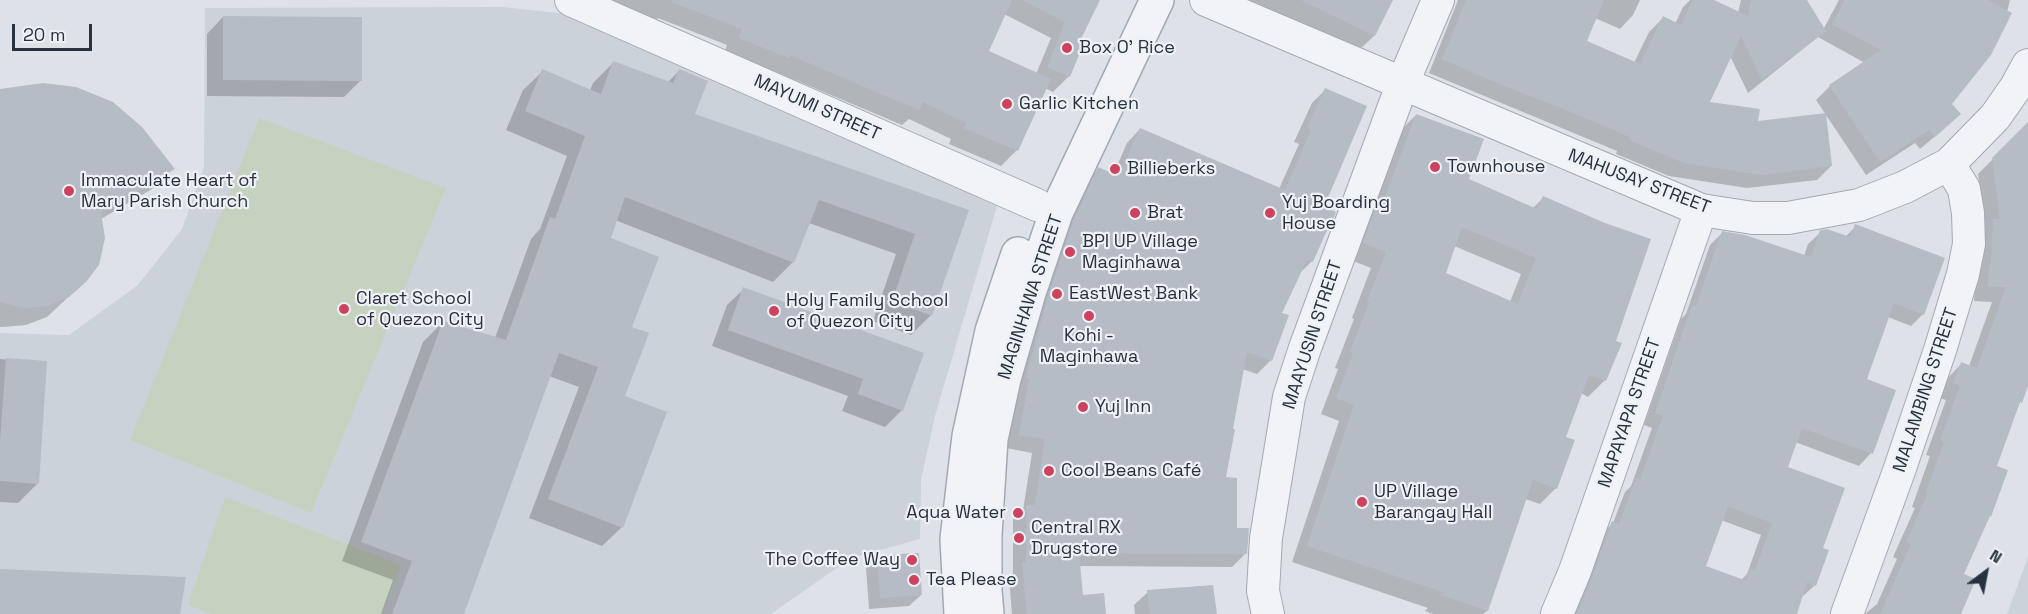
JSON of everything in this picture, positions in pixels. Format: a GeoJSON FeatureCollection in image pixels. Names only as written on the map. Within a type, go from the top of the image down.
{"type":"FeatureCollection","features":[{"type":"Feature","properties":{"kind":"street"},"geometry":{"type":"LineString","coordinates":[[560,0],[630,22],[577,0]]}},
{"type":"Feature","properties":{"kind":"street","name":"MAYUMI STREET"},"geometry":{"type":"LineString","coordinates":[[571,0],[1037,205]]}},
{"type":"Feature","properties":{"kind":"street","name":"MAGINHAWA STREET"},"geometry":{"type":"LineString","coordinates":[[961,614],[957,538],[969,436],[992,331],[1037,205],[1131,0]]}},
{"type":"Feature","properties":{"kind":"street","name":"MAGINHAWA STREET"},"geometry":{"type":"LineString","coordinates":[[987,614],[985,535],[991,439],[1004,379],[1029,293],[1056,213],[1157,0]]}},
{"type":"Feature","properties":{"kind":"street","name":"MAHUSAY STREET"},"geometry":{"type":"LineString","coordinates":[[1206,0],[1701,210],[1753,218],[1788,218],[1821,213],[1858,205],[1905,188],[1948,164],[1995,117],[2028,65]]}},
{"type":"Feature","properties":{"kind":"street","name":"MAAYUSIN STREET"},"geometry":{"type":"LineString","coordinates":[[1268,614],[1263,591],[1266,538],[1289,397],[1402,85],[1438,0]]}},
{"type":"Feature","properties":{"kind":"street","name":"MALAMBING STREET"},"geometry":{"type":"LineString","coordinates":[[1846,614],[1899,471],[1963,274],[1969,244],[1968,213],[1964,189],[1948,164]]}},
{"type":"Feature","properties":{"kind":"street","name":"MAPAYAPA STREET"},"geometry":{"type":"LineString","coordinates":[[1557,614],[1579,560],[1701,210]]}},
{"type":"Feature","properties":{"kind":"shaded area","name":"Claret School of Quezon City"},"geometry":{"type":"Polygon","coordinates":[[[503,7],[567,14],[675,56],[997,206],[935,416],[921,480],[920,539],[851,558],[771,614],[0,614],[0,333],[69,335],[138,285],[182,229],[204,167],[205,8],[503,7]]]}},
{"type":"Feature","properties":{"kind":"shaded area"},"geometry":{"type":"Polygon","coordinates":[[[2028,557],[2028,614],[2007,614],[2028,557]]]}},
{"type":"Feature","properties":{"kind":"green space"},"geometry":{"type":"Polygon","coordinates":[[[259,118],[446,188],[311,513],[130,440],[259,118]]]}},
{"type":"Feature","properties":{"kind":"green space"},"geometry":{"type":"Polygon","coordinates":[[[225,497],[401,565],[382,614],[212,614],[188,605],[225,497]]]}},
{"type":"Feature","properties":{"kind":"building"},"geometry":{"type":"Polygon","coordinates":[[[672,0],[1012,0],[989,51],[1051,79],[1018,151],[964,128],[966,123],[923,102],[919,110],[790,55],[789,58],[739,38],[742,29],[672,2],[672,0]]]}},
{"type":"Feature","properties":{"kind":"building"},"geometry":{"type":"Polygon","coordinates":[[[1022,0],[1100,0],[1081,39],[1085,40],[1070,77],[1047,67],[1065,22],[1022,0]]]}},
{"type":"Feature","properties":{"kind":"building"},"geometry":{"type":"Polygon","coordinates":[[[1301,0],[1393,0],[1375,36],[1301,0]]]}},
{"type":"Feature","properties":{"kind":"building"},"geometry":{"type":"Polygon","coordinates":[[[1466,0],[1604,0],[1587,41],[1640,64],[1663,16],[1681,25],[1693,0],[1714,0],[1748,16],[1751,0],[1807,0],[1826,31],[1762,80],[1741,36],[1710,102],[1760,109],[1758,121],[1826,113],[1832,166],[1761,175],[1684,163],[1629,140],[1630,137],[1442,59],[1466,0]]]}},
{"type":"Feature","properties":{"kind":"building"},"geometry":{"type":"Polygon","coordinates":[[[1845,0],[1988,0],[2012,13],[1991,55],[1952,104],[1961,114],[1935,137],[1929,130],[1880,162],[1829,85],[1881,50],[1832,24],[1845,0]]]}},
{"type":"Feature","properties":{"kind":"building"},"geometry":{"type":"Polygon","coordinates":[[[223,16],[362,17],[362,81],[223,80],[223,16]]]}},
{"type":"Feature","properties":{"kind":"building"},"geometry":{"type":"Polygon","coordinates":[[[613,61],[673,83],[679,69],[708,81],[695,114],[969,210],[932,316],[892,301],[915,234],[819,200],[794,263],[625,197],[611,238],[659,257],[632,327],[649,333],[625,396],[667,412],[623,528],[548,499],[598,367],[559,353],[464,614],[392,614],[412,561],[361,542],[443,321],[506,340],[550,217],[555,219],[585,136],[525,111],[542,69],[601,94],[613,61]]]}},
{"type":"Feature","properties":{"kind":"building","name":"Immaculate Heart of Mary Parish Church"},"geometry":{"type":"Polygon","coordinates":[[[43,83],[76,87],[113,102],[142,127],[175,169],[101,212],[105,238],[99,265],[86,282],[69,297],[47,306],[25,308],[0,302],[0,89],[43,83]]]}},
{"type":"Feature","properties":{"kind":"building"},"geometry":{"type":"Polygon","coordinates":[[[1325,88],[1367,106],[1324,207],[1336,212],[1329,231],[1327,230],[1313,262],[1307,260],[1282,313],[1289,315],[1272,361],[1247,352],[1226,477],[1237,478],[1237,528],[1249,528],[1247,554],[1079,553],[1083,595],[1104,593],[1106,614],[1027,614],[1022,562],[1026,562],[1026,505],[1035,505],[1045,439],[1019,435],[1029,379],[1026,378],[1047,299],[1068,237],[1098,167],[1119,176],[1140,128],[1285,190],[1311,130],[1307,128],[1325,88]]]}},
{"type":"Feature","properties":{"kind":"building"},"geometry":{"type":"Polygon","coordinates":[[[1416,114],[1484,139],[1469,179],[1537,209],[1543,196],[1605,223],[1651,239],[1616,341],[1622,343],[1606,381],[1589,375],[1566,437],[1575,440],[1557,489],[1533,480],[1488,611],[1440,595],[1446,593],[1307,546],[1354,405],[1336,398],[1386,252],[1363,243],[1378,201],[1383,202],[1416,114]],[[1462,227],[1446,273],[1518,304],[1536,258],[1462,227]]]}},
{"type":"Feature","properties":{"kind":"building"},"geometry":{"type":"Polygon","coordinates":[[[2028,122],[2028,386],[1997,466],[2008,470],[1991,517],[1964,574],[1976,579],[1961,614],[1880,614],[1911,544],[1906,542],[1928,493],[1926,492],[1944,442],[1940,440],[1960,386],[1953,383],[1961,362],[1977,368],[2006,287],[1988,287],[1993,219],[2000,219],[1992,158],[2028,122]]]}},
{"type":"Feature","properties":{"kind":"building"},"geometry":{"type":"Polygon","coordinates":[[[1855,224],[1945,258],[1924,315],[1894,303],[1867,379],[1896,390],[1873,454],[1802,428],[1788,467],[1845,488],[1823,548],[1829,550],[1816,586],[1807,582],[1797,614],[1577,614],[1612,521],[1619,524],[1636,478],[1640,480],[1663,416],[1655,413],[1692,305],[1696,306],[1722,231],[1745,235],[1811,257],[1820,230],[1827,229],[1850,237],[1855,224]],[[1728,506],[1706,566],[1747,581],[1750,568],[1755,570],[1772,523],[1728,506]]]}},
{"type":"Feature","properties":{"kind":"building"},"geometry":{"type":"Polygon","coordinates":[[[743,287],[924,353],[903,411],[858,394],[863,379],[728,330],[743,287]]]}},
{"type":"Feature","properties":{"kind":"building"},"geometry":{"type":"Polygon","coordinates":[[[6,358],[47,361],[39,484],[0,481],[0,442],[6,358]]]}},
{"type":"Feature","properties":{"kind":"building"},"geometry":{"type":"Polygon","coordinates":[[[919,553],[922,595],[880,598],[877,555],[919,553]]]}},
{"type":"Feature","properties":{"kind":"building"},"geometry":{"type":"Polygon","coordinates":[[[0,569],[186,577],[180,614],[0,614],[0,569]]]}},
{"type":"Feature","properties":{"kind":"building"},"geometry":{"type":"Polygon","coordinates":[[[1213,585],[1217,614],[1150,614],[1147,590],[1213,585]]]}},
{"type":"Feature","properties":{"kind":"place","name":"Box O' Rice"},"geometry":{"type":"Point","coordinates":[1067,48]}},
{"type":"Feature","properties":{"kind":"place","name":"Garlic Kitchen"},"geometry":{"type":"Point","coordinates":[1007,104]}},
{"type":"Feature","properties":{"kind":"place","name":"Townhouse"},"geometry":{"type":"Point","coordinates":[1435,167]}},
{"type":"Feature","properties":{"kind":"place","name":"Billieberks"},"geometry":{"type":"Point","coordinates":[1115,169]}},
{"type":"Feature","properties":{"kind":"place","name":"Immaculate Heart of Mary Parish Church"},"geometry":{"type":"Point","coordinates":[69,191]}},
{"type":"Feature","properties":{"kind":"place","name":"Brat"},"geometry":{"type":"Point","coordinates":[1135,213]}},
{"type":"Feature","properties":{"kind":"place","name":"Yuj Boarding House"},"geometry":{"type":"Point","coordinates":[1270,213]}},
{"type":"Feature","properties":{"kind":"place","name":"BPI UP Village Maginhawa"},"geometry":{"type":"Point","coordinates":[1070,252]}},
{"type":"Feature","properties":{"kind":"place","name":"EastWest Bank"},"geometry":{"type":"Point","coordinates":[1057,294]}},
{"type":"Feature","properties":{"kind":"place","name":"Claret School of Quezon City"},"geometry":{"type":"Point","coordinates":[344,309]}},
{"type":"Feature","properties":{"kind":"place","name":"Holy Family School of Quezon City"},"geometry":{"type":"Point","coordinates":[774,311]}},
{"type":"Feature","properties":{"kind":"place","name":"Kohi - Maginhawa"},"geometry":{"type":"Point","coordinates":[1089,316]}},
{"type":"Feature","properties":{"kind":"place","name":"Yuj Inn"},"geometry":{"type":"Point","coordinates":[1083,407]}},
{"type":"Feature","properties":{"kind":"place","name":"Cool Beans Café"},"geometry":{"type":"Point","coordinates":[1049,471]}},
{"type":"Feature","properties":{"kind":"place","name":"UP Village Barangay Hall"},"geometry":{"type":"Point","coordinates":[1362,502]}},
{"type":"Feature","properties":{"kind":"place","name":"Aqua Water"},"geometry":{"type":"Point","coordinates":[1018,513]}},
{"type":"Feature","properties":{"kind":"place","name":"Central RX Drugstore"},"geometry":{"type":"Point","coordinates":[1019,538]}},
{"type":"Feature","properties":{"kind":"place","name":"The Coffee Way"},"geometry":{"type":"Point","coordinates":[912,560]}},
{"type":"Feature","properties":{"kind":"place","name":"Tea Please"},"geometry":{"type":"Point","coordinates":[914,580]}}]}
